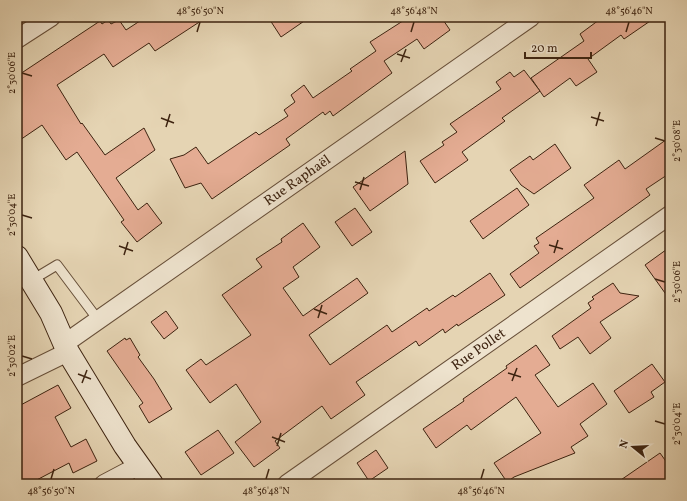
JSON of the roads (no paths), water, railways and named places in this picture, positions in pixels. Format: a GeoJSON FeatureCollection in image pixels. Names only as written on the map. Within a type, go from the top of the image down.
{"type":"FeatureCollection","features":[{"type":"Feature","properties":{"kind":"street"},"geometry":{"type":"LineString","coordinates":[[17,39],[51,17]]}},
{"type":"Feature","properties":{"kind":"street","name":"Rue Raphaël"},"geometry":{"type":"LineString","coordinates":[[17,377],[66,348],[99,321],[531,17]]}},
{"type":"Feature","properties":{"kind":"street","name":"Rue Pollet"},"geometry":{"type":"LineString","coordinates":[[287,484],[670,215]]}},
{"type":"Feature","properties":{"kind":"street"},"geometry":{"type":"LineString","coordinates":[[17,257],[51,313],[66,348],[125,446],[152,484]]}},
{"type":"Feature","properties":{"kind":"street"},"geometry":{"type":"LineString","coordinates":[[104,484],[140,466]]}},
{"type":"Feature","properties":{"kind":"lane"},"geometry":{"type":"LineString","coordinates":[[32,280],[57,265],[99,321]]}}]}
